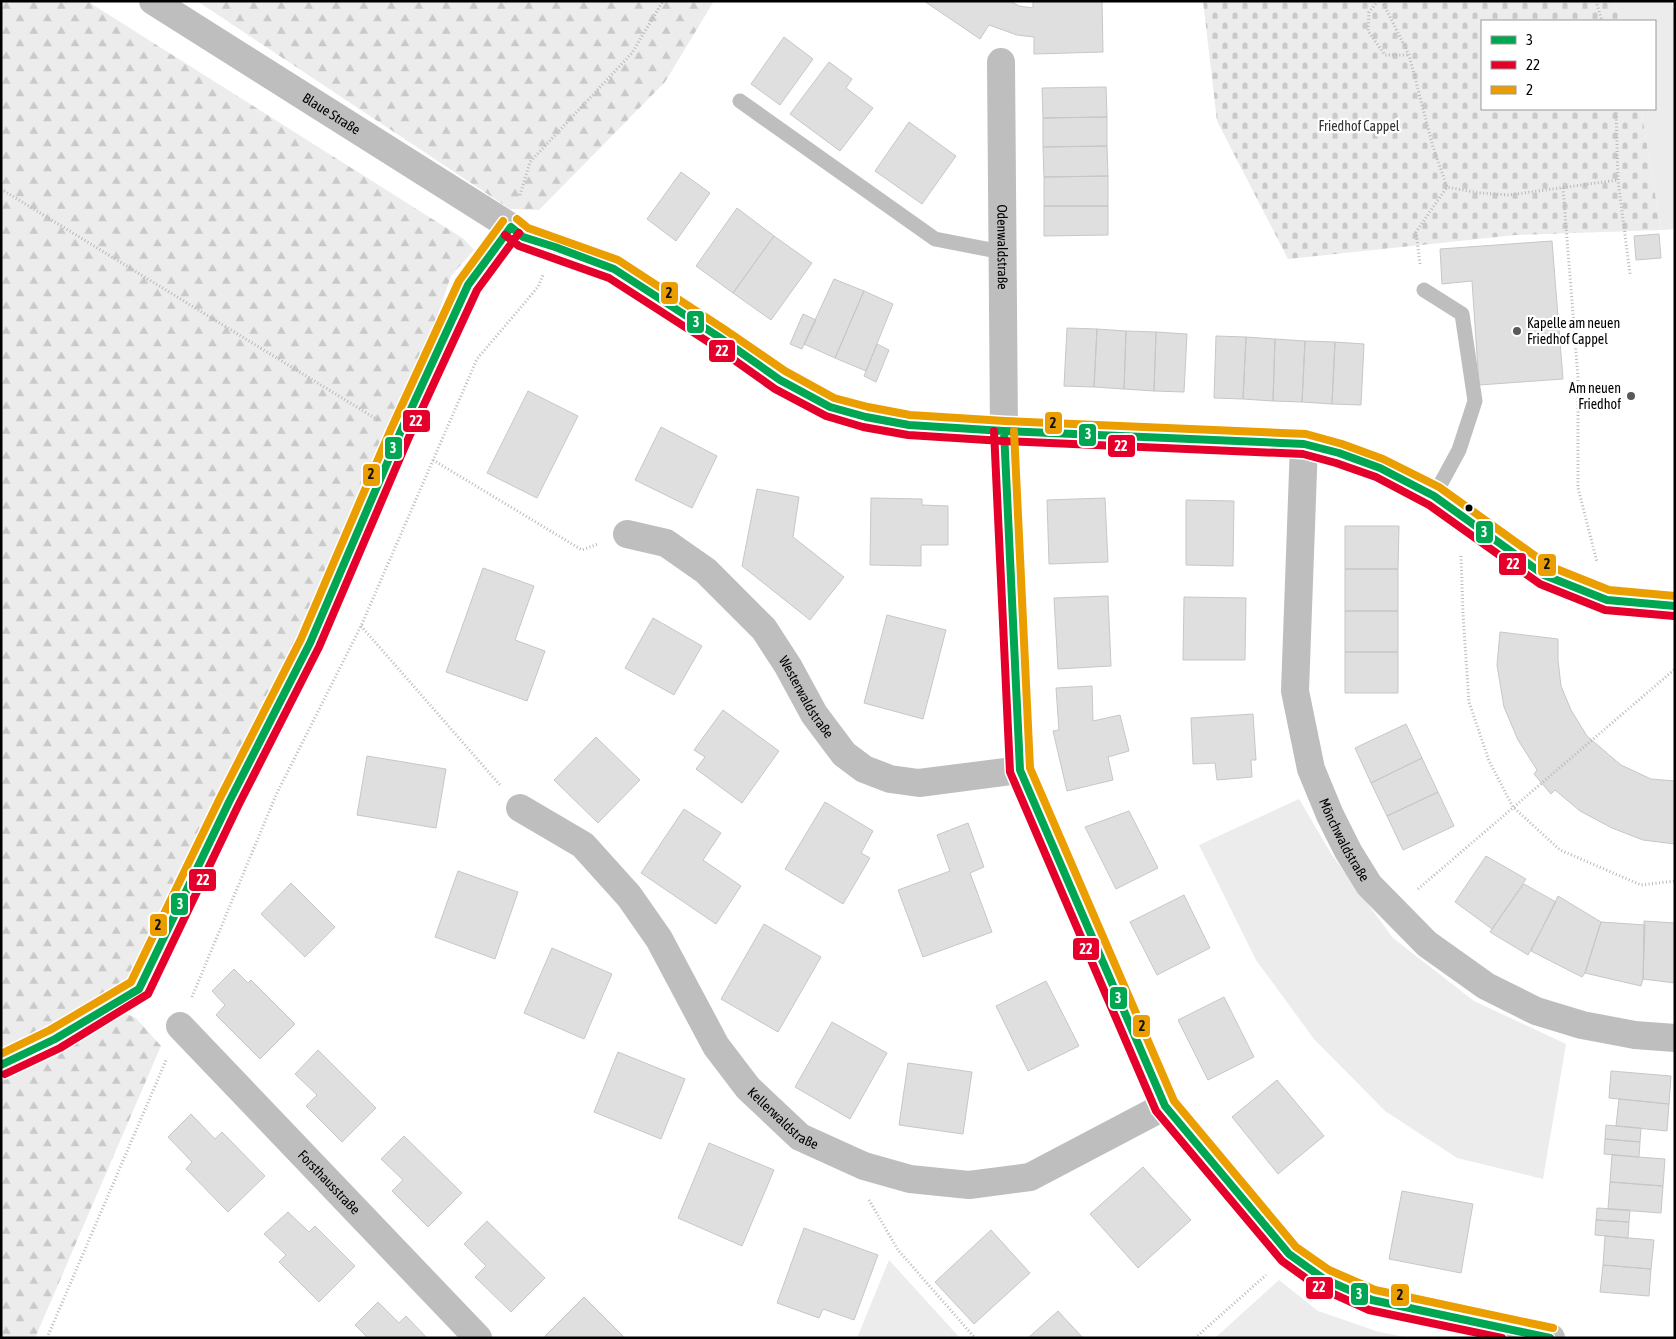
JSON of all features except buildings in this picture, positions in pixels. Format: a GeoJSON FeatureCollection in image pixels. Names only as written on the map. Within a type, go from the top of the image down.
{"type":"FeatureCollection","features":[{"type":"Feature","properties":{"kind":"street","name":"Blaue Straße"},"geometry":{"type":"LineString","coordinates":[[153,1],[511,227]]}},
{"type":"Feature","properties":{"kind":"street","name":"Odenwaldstraße"},"geometry":{"type":"LineString","coordinates":[[1001,62],[1004,431],[1020,770]]}},
{"type":"Feature","properties":{"kind":"street"},"geometry":{"type":"LineString","coordinates":[[511,227],[523,237],[614,269],[712,332],[780,380],[830,407],[866,417],[909,424],[1004,431],[1304,444],[1339,453],[1380,468],[1434,496],[1544,575],[1607,600],[1675,606]]}},
{"type":"Feature","properties":{"kind":"street","name":"Mönchwaldstraße"},"geometry":{"type":"LineString","coordinates":[[1304,444],[1294,691],[1311,769],[1330,815],[1348,850],[1370,884],[1395,913],[1427,944],[1478,981],[1536,1011],[1582,1025],[1635,1035],[1675,1038]]}},
{"type":"Feature","properties":{"kind":"street","name":"Westerwaldstraße"},"geometry":{"type":"LineString","coordinates":[[627,534],[666,542],[712,578],[764,629],[788,666],[814,714],[844,754],[864,769],[890,779],[919,783],[1020,770]]}},
{"type":"Feature","properties":{"kind":"street"},"geometry":{"type":"LineString","coordinates":[[1020,770],[1165,1106],[1289,1254],[1324,1279],[1372,1300],[1551,1338]]}},
{"type":"Feature","properties":{"kind":"street","name":"Kellerwaldstraße"},"geometry":{"type":"LineString","coordinates":[[520,808],[583,845],[629,896],[659,939],[716,1046],[748,1088],[800,1137],[864,1166],[910,1179],[969,1184],[1030,1177],[1165,1106]]}},
{"type":"Feature","properties":{"kind":"street","name":"Forsthausstraße"},"geometry":{"type":"LineString","coordinates":[[180,1026],[478,1338]]}},
{"type":"Feature","properties":{"kind":"lane"},"geometry":{"type":"LineString","coordinates":[[740,101],[935,239],[1002,252]]}},
{"type":"Feature","properties":{"kind":"lane"},"geometry":{"type":"LineString","coordinates":[[1,1065],[55,1039],[139,989],[310,642],[400,433],[468,285],[511,227]]}},
{"type":"Feature","properties":{"kind":"lane"},"geometry":{"type":"LineString","coordinates":[[1424,290],[1462,314],[1475,401],[1459,450],[1434,496]]}},
{"type":"Feature","properties":{"kind":"path"},"geometry":{"type":"LineString","coordinates":[[511,227],[530,162],[632,53],[663,1]]}},
{"type":"Feature","properties":{"kind":"path"},"geometry":{"type":"LineString","coordinates":[[1378,1],[1369,12],[1368,31],[1385,55],[1409,55]]}},
{"type":"Feature","properties":{"kind":"path"},"geometry":{"type":"LineString","coordinates":[[1382,1],[1409,55],[1433,147],[1447,187]]}},
{"type":"Feature","properties":{"kind":"path"},"geometry":{"type":"LineString","coordinates":[[1596,1],[1602,20]]}},
{"type":"Feature","properties":{"kind":"path"},"geometry":{"type":"LineString","coordinates":[[1616,110],[1618,180],[1630,274]]}},
{"type":"Feature","properties":{"kind":"path"},"geometry":{"type":"LineString","coordinates":[[1447,187],[1479,193],[1509,195],[1618,180]]}},
{"type":"Feature","properties":{"kind":"path"},"geometry":{"type":"LineString","coordinates":[[1424,290],[1416,232],[1447,187]]}},
{"type":"Feature","properties":{"kind":"path"},"geometry":{"type":"LineString","coordinates":[[1562,188],[1578,378],[1578,488],[1607,600]]}},
{"type":"Feature","properties":{"kind":"path"},"geometry":{"type":"LineString","coordinates":[[1,189],[400,433]]}},
{"type":"Feature","properties":{"kind":"path"},"geometry":{"type":"LineString","coordinates":[[47,1338],[276,795],[360,626],[477,359],[538,287],[555,247]]}},
{"type":"Feature","properties":{"kind":"path"},"geometry":{"type":"LineString","coordinates":[[433,460],[582,550],[627,534]]}},
{"type":"Feature","properties":{"kind":"path"},"geometry":{"type":"LineString","coordinates":[[1460,515],[1463,614],[1470,702],[1489,761],[1513,807],[1560,850],[1640,885],[1675,881]]}},
{"type":"Feature","properties":{"kind":"path"},"geometry":{"type":"LineString","coordinates":[[360,626],[520,808]]}},
{"type":"Feature","properties":{"kind":"path"},"geometry":{"type":"LineString","coordinates":[[1395,913],[1425,882],[1675,669]]}},
{"type":"Feature","properties":{"kind":"path"},"geometry":{"type":"LineString","coordinates":[[864,1166],[868,1199],[898,1250],[974,1338]]}},
{"type":"Feature","properties":{"kind":"path"},"geometry":{"type":"LineString","coordinates":[[1196,1338],[1289,1254]]}},
{"type":"Feature","properties":{"kind":"green space"},"geometry":{"type":"Polygon","coordinates":[[[1,1],[87,1],[464,239],[474,250],[451,276],[428,343],[385,448],[303,637],[133,981],[122,1012],[136,1018],[161,1046],[35,1338],[1,1338],[1,1]]]}},
{"type":"Feature","properties":{"kind":"green space"},"geometry":{"type":"Polygon","coordinates":[[[197,1],[714,1],[665,82],[539,210],[510,209],[197,1]]]}},
{"type":"Feature","properties":{"kind":"green space","name":"Friedhof Cappel"},"geometry":{"type":"Polygon","coordinates":[[[1203,1],[1614,1],[1620,20],[1481,20],[1481,110],[1641,110],[1661,230],[1516,235],[1288,259],[1217,121],[1203,1]]]}},
{"type":"Feature","properties":{"kind":"green space"},"geometry":{"type":"Polygon","coordinates":[[[1614,1],[1671,1],[1675,13],[1675,229],[1661,230],[1641,110],[1656,110],[1656,20],[1620,20],[1614,1]]]}},
{"type":"Feature","properties":{"kind":"green space"},"geometry":{"type":"Polygon","coordinates":[[[1299,799],[1332,855],[1393,938],[1474,1001],[1566,1044],[1543,1179],[1457,1158],[1385,1111],[1314,1039],[1256,960],[1199,845],[1299,799]]]}},
{"type":"Feature","properties":{"kind":"green space"},"geometry":{"type":"Polygon","coordinates":[[[889,1260],[960,1338],[857,1338],[889,1260]]]}},
{"type":"Feature","properties":{"kind":"green space"},"geometry":{"type":"Polygon","coordinates":[[[1279,1280],[1318,1311],[1379,1332],[1410,1338],[1215,1338],[1279,1280]]]}},
{"type":"Feature","properties":{"kind":"transit line","name":"2"},"geometry":{"type":"LineString","coordinates":[[517,219],[528,228],[618,260],[785,371],[834,398],[910,415],[1306,434],[1342,444],[1383,459],[1439,487],[1549,566],[1609,590],[1675,596]]}},
{"type":"Feature","properties":{"kind":"transit line","name":"2"},"geometry":{"type":"LineString","coordinates":[[1,1054],[50,1030],[131,982],[220,798],[301,639],[391,429],[459,281],[503,221]]}},
{"type":"Feature","properties":{"kind":"transit line","name":"3"},"geometry":{"type":"LineString","coordinates":[[511,227],[523,237],[614,269],[719,337],[780,380],[830,407],[866,417],[909,425],[1304,444],[1339,453],[1380,468],[1434,496],[1544,575],[1607,600],[1675,606]]}},
{"type":"Feature","properties":{"kind":"transit line","name":"3"},"geometry":{"type":"LineString","coordinates":[[1,1065],[55,1039],[139,989],[229,802],[310,643],[400,433],[468,285],[511,227]]}},
{"type":"Feature","properties":{"kind":"transit line","name":"22"},"geometry":{"type":"LineString","coordinates":[[5,1074],[60,1048],[148,994],[238,806],[319,647],[409,437],[477,290],[519,233]]}},
{"type":"Feature","properties":{"kind":"transit line","name":"22"},"geometry":{"type":"LineString","coordinates":[[505,235],[519,246],[609,278],[713,345],[775,389],[826,416],[863,427],[908,435],[1303,454],[1376,477],[1429,505],[1540,584],[1605,610],[1674,616]]}},
{"type":"Feature","properties":{"kind":"transit line","name":"22"},"geometry":{"type":"LineString","coordinates":[[994,431],[1010,772],[1156,1111],[1282,1261],[1318,1287],[1369,1310],[1502,1338]]}},
{"type":"Feature","properties":{"kind":"transit line","name":"3"},"geometry":{"type":"LineString","coordinates":[[1004,431],[1020,770],[1165,1106],[1289,1254],[1324,1279],[1372,1300],[1550,1338]]}},
{"type":"Feature","properties":{"kind":"transit line","name":"2"},"geometry":{"type":"LineString","coordinates":[[1014,431],[1030,768],[1174,1101],[1296,1247],[1329,1270],[1375,1290],[1553,1328]]}},
{"type":"Feature","properties":{"kind":"place","name":"Kapelle am neuen Friedhof Cappel"},"geometry":{"type":"Point","coordinates":[1517,331]}},
{"type":"Feature","properties":{"kind":"place","name":"Am neuen Friedhof"},"geometry":{"type":"Point","coordinates":[1631,396]}}]}
